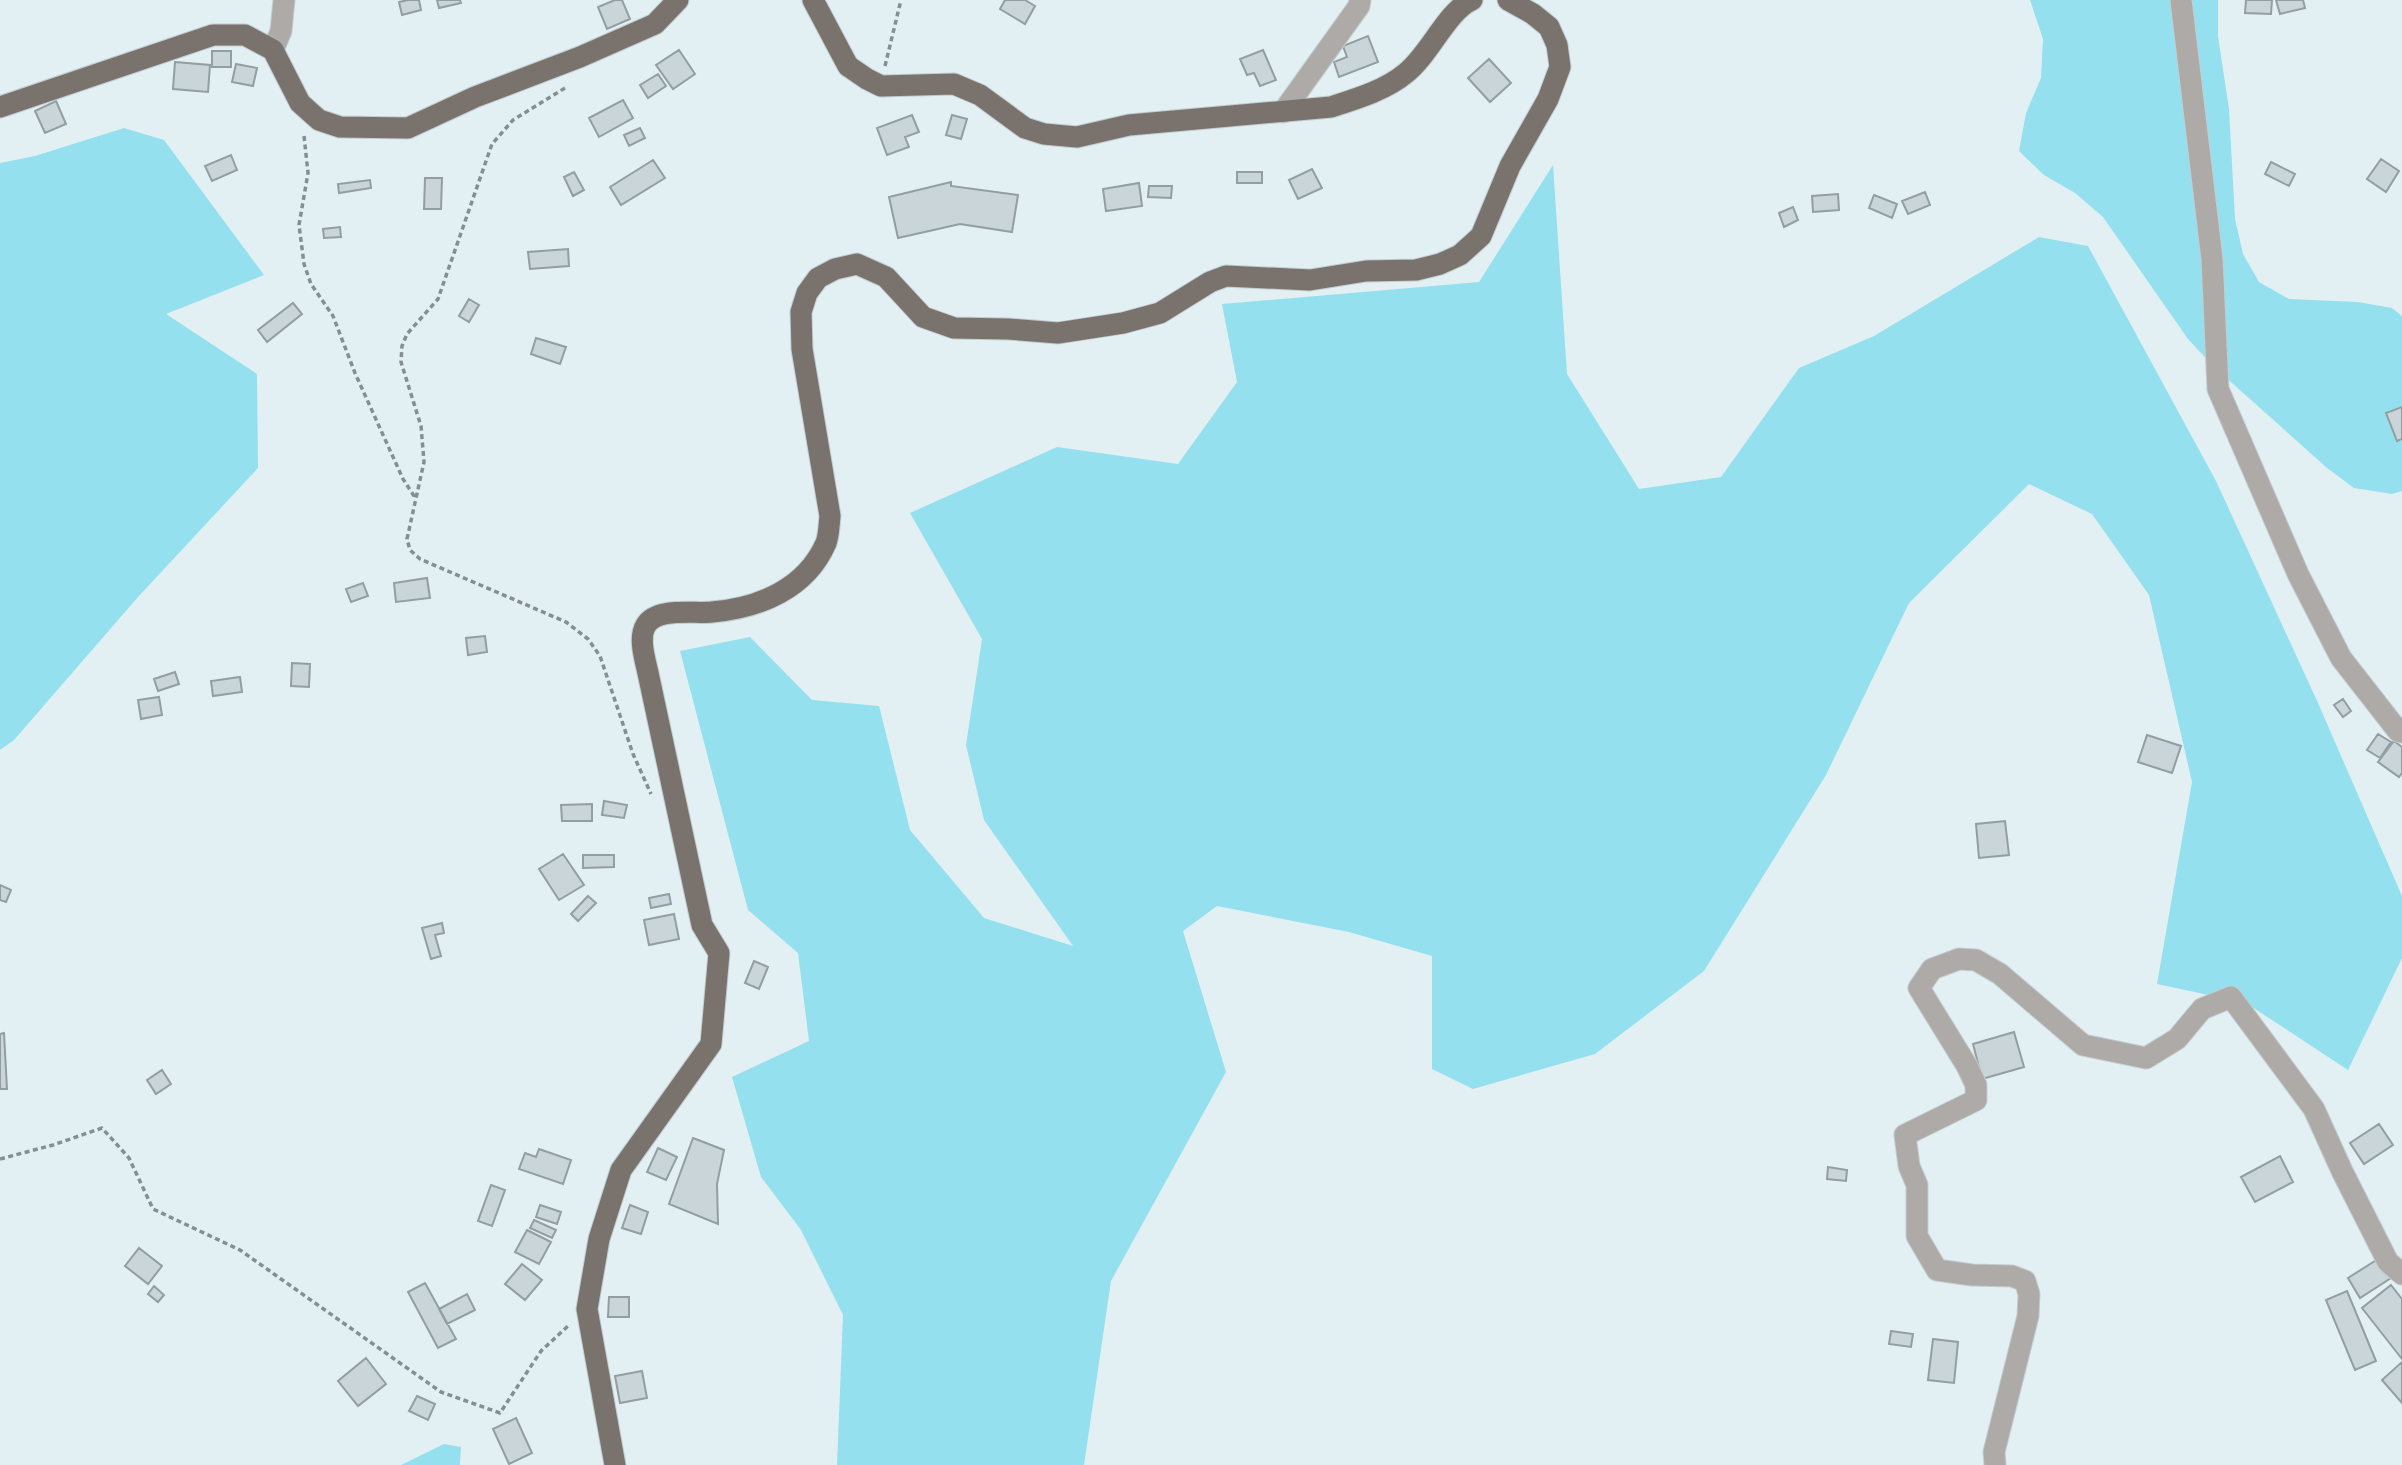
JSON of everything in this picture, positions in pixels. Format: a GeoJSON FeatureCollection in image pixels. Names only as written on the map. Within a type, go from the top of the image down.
{"type":"FeatureCollection","features":[{"type":"Feature","properties":{"kind":"main road"},"geometry":{"type":"LineString","coordinates":[[0,107],[213,35],[245,35],[273,50],[300,103],[319,120],[340,127],[408,128],[475,97],[580,57],[655,24],[678,0]]}},
{"type":"Feature","properties":{"kind":"main road"},"geometry":{"type":"LineString","coordinates":[[813,0],[848,66],[881,86],[954,83],[980,95],[1025,128],[1044,134],[1077,137],[1129,125],[1331,107],[1361,98],[1405,74],[1425,54],[1460,5],[1472,0]]}},
{"type":"Feature","properties":{"kind":"main road"},"geometry":{"type":"LineString","coordinates":[[615,1465],[586,1310],[599,1238],[621,1170],[711,1044],[719,953],[702,925],[648,673],[642,633],[646,624],[654,617],[754,606],[789,589],[818,558],[827,540],[830,516],[802,349],[801,312],[807,293],[818,278],[835,268],[857,264],[886,278],[923,317],[954,328],[1058,333],[1124,323],[1160,313],[1210,282],[1226,276],[1310,280],[1366,271],[1416,270],[1440,264],[1460,255],[1481,236],[1510,166],[1548,99],[1560,67],[1557,45],[1549,27],[1532,13],[1508,0]]}},
{"type":"Feature","properties":{"kind":"street"},"geometry":{"type":"LineString","coordinates":[[273,50],[281,31],[284,0]]}},
{"type":"Feature","properties":{"kind":"street"},"geometry":{"type":"LineString","coordinates":[[1283,113],[1359,6],[1360,0]]}},
{"type":"Feature","properties":{"kind":"street"},"geometry":{"type":"LineString","coordinates":[[2181,0],[2212,258],[2218,389],[2298,574],[2341,658],[2398,731],[2402,732]]}},
{"type":"Feature","properties":{"kind":"street"},"geometry":{"type":"LineString","coordinates":[[1995,1465],[1994,1452],[2028,1316],[2029,1294],[2025,1281],[2012,1276],[1972,1275],[1937,1270],[1917,1236],[1917,1185],[1909,1167],[1905,1135],[1976,1100],[1976,1085],[1967,1066],[1919,988],[1932,969],[1959,959],[1976,960],[2000,974],[2083,1045],[2147,1058],[2177,1039],[2202,1009],[2231,997],[2314,1109],[2388,1262],[2402,1275]]}},
{"type":"Feature","properties":{"kind":"path"},"geometry":{"type":"LineString","coordinates":[[881,86],[901,0]]}},
{"type":"Feature","properties":{"kind":"path"},"geometry":{"type":"LineString","coordinates":[[572,83],[513,120],[492,144],[438,299],[407,334],[402,346],[401,362],[421,426],[424,462],[407,539],[410,550],[420,559],[566,622],[588,639],[600,656],[633,754],[652,796]]}},
{"type":"Feature","properties":{"kind":"path"},"geometry":{"type":"LineString","coordinates":[[300,103],[308,173],[299,225],[304,264],[311,284],[333,316],[355,373],[403,479],[416,499]]}},
{"type":"Feature","properties":{"kind":"path"},"geometry":{"type":"LineString","coordinates":[[0,1159],[102,1128],[129,1158],[153,1209],[240,1250],[441,1392],[499,1413],[541,1351],[586,1310]]}},
{"type":"Feature","properties":{"kind":"shaded area"},"geometry":{"type":"Polygon","coordinates":[[[2030,0],[2218,0],[2218,36],[2229,109],[2235,219],[2243,254],[2259,282],[2289,299],[2358,302],[2392,308],[2402,316],[2402,491],[2392,494],[2354,488],[2327,468],[2213,366],[2188,339],[2103,217],[2075,193],[2044,175],[2019,151],[2026,113],[2041,78],[2043,39],[2030,0]]]}},
{"type":"Feature","properties":{"kind":"shaded area"},"geometry":{"type":"Polygon","coordinates":[[[124,128],[164,140],[264,275],[166,314],[257,374],[258,468],[138,597],[14,740],[0,750],[0,163],[35,156],[124,128]]]}},
{"type":"Feature","properties":{"kind":"shaded area"},"geometry":{"type":"Polygon","coordinates":[[[1553,165],[1567,374],[1639,489],[1721,477],[1799,368],[1874,336],[2039,237],[2088,246],[2216,481],[2318,703],[2402,896],[2402,958],[2348,1070],[2246,1003],[2157,984],[2192,782],[2149,595],[2092,514],[2029,484],[1909,603],[1826,775],[1704,971],[1595,1054],[1473,1089],[1432,1069],[1432,956],[1349,932],[1217,906],[1183,931],[1226,1072],[1111,1281],[1084,1465],[837,1465],[843,1315],[801,1230],[761,1177],[732,1077],[809,1041],[798,953],[748,910],[680,651],[750,637],[812,700],[879,706],[910,830],[984,918],[1073,946],[984,820],[966,745],[982,639],[910,513],[1057,447],[1178,464],[1237,382],[1222,304],[1479,282],[1553,165]]]}},
{"type":"Feature","properties":{"kind":"shaded area"},"geometry":{"type":"Polygon","coordinates":[[[444,1444],[461,1447],[460,1465],[401,1465],[444,1444]]]}},
{"type":"Feature","properties":{"kind":"building"},"geometry":{"type":"Polygon","coordinates":[[[419,0],[421,10],[402,15],[399,2],[419,0]]]}},
{"type":"Feature","properties":{"kind":"building"},"geometry":{"type":"Polygon","coordinates":[[[437,0],[460,0],[461,3],[439,8],[437,0]]]}},
{"type":"Feature","properties":{"kind":"building"},"geometry":{"type":"Polygon","coordinates":[[[622,0],[630,19],[607,29],[598,7],[622,0]]]}},
{"type":"Feature","properties":{"kind":"building"},"geometry":{"type":"Polygon","coordinates":[[[1005,0],[1025,0],[1035,6],[1025,24],[1000,9],[1005,0]]]}},
{"type":"Feature","properties":{"kind":"building"},"geometry":{"type":"Polygon","coordinates":[[[2246,0],[2272,0],[2271,14],[2245,13],[2246,0]]]}},
{"type":"Feature","properties":{"kind":"building"},"geometry":{"type":"Polygon","coordinates":[[[2276,0],[2303,0],[2305,8],[2280,14],[2276,0]]]}},
{"type":"Feature","properties":{"kind":"building"},"geometry":{"type":"Polygon","coordinates":[[[1368,36],[1378,62],[1339,77],[1334,62],[1347,57],[1343,46],[1368,36]]]}},
{"type":"Feature","properties":{"kind":"building"},"geometry":{"type":"Polygon","coordinates":[[[679,50],[695,74],[673,89],[656,65],[679,50]]]}},
{"type":"Feature","properties":{"kind":"building"},"geometry":{"type":"Polygon","coordinates":[[[1263,50],[1276,80],[1260,86],[1254,73],[1247,75],[1240,59],[1263,50]]]}},
{"type":"Feature","properties":{"kind":"building"},"geometry":{"type":"Polygon","coordinates":[[[212,51],[231,51],[231,67],[212,67],[212,51]]]}},
{"type":"Feature","properties":{"kind":"building"},"geometry":{"type":"Polygon","coordinates":[[[1489,59],[1511,83],[1490,102],[1468,78],[1489,59]]]}},
{"type":"Feature","properties":{"kind":"building"},"geometry":{"type":"Polygon","coordinates":[[[175,62],[210,65],[208,92],[173,89],[175,62]]]}},
{"type":"Feature","properties":{"kind":"building"},"geometry":{"type":"Polygon","coordinates":[[[236,64],[257,68],[253,86],[232,82],[236,64]]]}},
{"type":"Feature","properties":{"kind":"building"},"geometry":{"type":"Polygon","coordinates":[[[658,74],[666,86],[648,98],[640,85],[658,74]]]}},
{"type":"Feature","properties":{"kind":"building"},"geometry":{"type":"Polygon","coordinates":[[[623,100],[633,118],[599,137],[589,118],[623,100]]]}},
{"type":"Feature","properties":{"kind":"building"},"geometry":{"type":"Polygon","coordinates":[[[56,101],[66,124],[45,133],[35,111],[56,101]]]}},
{"type":"Feature","properties":{"kind":"building"},"geometry":{"type":"Polygon","coordinates":[[[912,115],[919,132],[905,137],[909,147],[887,155],[877,128],[912,115]]]}},
{"type":"Feature","properties":{"kind":"building"},"geometry":{"type":"Polygon","coordinates":[[[952,115],[967,119],[961,139],[946,135],[952,115]]]}},
{"type":"Feature","properties":{"kind":"building"},"geometry":{"type":"Polygon","coordinates":[[[640,128],[645,138],[629,146],[624,135],[640,128]]]}},
{"type":"Feature","properties":{"kind":"building"},"geometry":{"type":"Polygon","coordinates":[[[231,155],[237,170],[212,181],[205,166],[231,155]]]}},
{"type":"Feature","properties":{"kind":"building"},"geometry":{"type":"Polygon","coordinates":[[[2381,159],[2399,171],[2386,192],[2367,179],[2381,159]]]}},
{"type":"Feature","properties":{"kind":"building"},"geometry":{"type":"Polygon","coordinates":[[[653,160],[665,178],[621,205],[610,187],[653,160]]]}},
{"type":"Feature","properties":{"kind":"building"},"geometry":{"type":"Polygon","coordinates":[[[2271,162],[2295,174],[2289,186],[2265,174],[2271,162]]]}},
{"type":"Feature","properties":{"kind":"building"},"geometry":{"type":"Polygon","coordinates":[[[1312,169],[1322,188],[1298,199],[1289,180],[1312,169]]]}},
{"type":"Feature","properties":{"kind":"building"},"geometry":{"type":"Polygon","coordinates":[[[574,172],[584,190],[573,196],[564,177],[574,172]]]}},
{"type":"Feature","properties":{"kind":"building"},"geometry":{"type":"Polygon","coordinates":[[[1237,172],[1262,172],[1262,183],[1237,183],[1237,172]]]}},
{"type":"Feature","properties":{"kind":"building"},"geometry":{"type":"Polygon","coordinates":[[[425,178],[442,178],[441,209],[424,209],[425,178]]]}},
{"type":"Feature","properties":{"kind":"building"},"geometry":{"type":"Polygon","coordinates":[[[370,180],[371,188],[339,193],[338,184],[370,180]]]}},
{"type":"Feature","properties":{"kind":"building"},"geometry":{"type":"Polygon","coordinates":[[[951,182],[951,186],[1018,195],[1012,232],[960,224],[898,238],[889,197],[951,182]]]}},
{"type":"Feature","properties":{"kind":"building"},"geometry":{"type":"Polygon","coordinates":[[[1139,183],[1142,206],[1106,211],[1103,189],[1139,183]]]}},
{"type":"Feature","properties":{"kind":"building"},"geometry":{"type":"Polygon","coordinates":[[[1149,186],[1172,186],[1171,198],[1148,197],[1149,186]]]}},
{"type":"Feature","properties":{"kind":"building"},"geometry":{"type":"Polygon","coordinates":[[[1925,192],[1930,205],[1908,214],[1902,201],[1925,192]]]}},
{"type":"Feature","properties":{"kind":"building"},"geometry":{"type":"Polygon","coordinates":[[[1838,194],[1839,210],[1813,212],[1812,196],[1838,194]]]}},
{"type":"Feature","properties":{"kind":"building"},"geometry":{"type":"Polygon","coordinates":[[[1874,195],[1897,204],[1892,218],[1869,208],[1874,195]]]}},
{"type":"Feature","properties":{"kind":"building"},"geometry":{"type":"Polygon","coordinates":[[[1793,207],[1798,220],[1784,227],[1779,213],[1793,207]]]}},
{"type":"Feature","properties":{"kind":"building"},"geometry":{"type":"Polygon","coordinates":[[[340,227],[341,237],[324,238],[323,229],[340,227]]]}},
{"type":"Feature","properties":{"kind":"building"},"geometry":{"type":"Polygon","coordinates":[[[568,249],[569,266],[530,269],[528,252],[568,249]]]}},
{"type":"Feature","properties":{"kind":"building"},"geometry":{"type":"Polygon","coordinates":[[[469,299],[479,305],[469,322],[459,316],[469,299]]]}},
{"type":"Feature","properties":{"kind":"building"},"geometry":{"type":"Polygon","coordinates":[[[293,303],[302,314],[267,342],[258,330],[293,303]]]}},
{"type":"Feature","properties":{"kind":"building"},"geometry":{"type":"Polygon","coordinates":[[[536,338],[566,347],[560,364],[531,354],[536,338]]]}},
{"type":"Feature","properties":{"kind":"building"},"geometry":{"type":"Polygon","coordinates":[[[2402,407],[2402,439],[2397,441],[2386,413],[2402,407]]]}},
{"type":"Feature","properties":{"kind":"building"},"geometry":{"type":"Polygon","coordinates":[[[427,578],[430,598],[396,602],[394,583],[427,578]]]}},
{"type":"Feature","properties":{"kind":"building"},"geometry":{"type":"Polygon","coordinates":[[[363,583],[368,596],[351,602],[346,589],[363,583]]]}},
{"type":"Feature","properties":{"kind":"building"},"geometry":{"type":"Polygon","coordinates":[[[485,636],[487,652],[468,655],[466,638],[485,636]]]}},
{"type":"Feature","properties":{"kind":"building"},"geometry":{"type":"Polygon","coordinates":[[[292,663],[310,664],[309,687],[291,686],[292,663]]]}},
{"type":"Feature","properties":{"kind":"building"},"geometry":{"type":"Polygon","coordinates":[[[175,672],[179,684],[158,691],[154,679],[175,672]]]}},
{"type":"Feature","properties":{"kind":"building"},"geometry":{"type":"Polygon","coordinates":[[[240,677],[242,692],[213,696],[211,681],[240,677]]]}},
{"type":"Feature","properties":{"kind":"building"},"geometry":{"type":"Polygon","coordinates":[[[159,697],[162,715],[141,719],[138,700],[159,697]]]}},
{"type":"Feature","properties":{"kind":"building"},"geometry":{"type":"Polygon","coordinates":[[[2343,699],[2351,711],[2343,717],[2334,705],[2343,699]]]}},
{"type":"Feature","properties":{"kind":"building"},"geometry":{"type":"Polygon","coordinates":[[[2378,734],[2391,742],[2380,758],[2367,750],[2378,734]]]}},
{"type":"Feature","properties":{"kind":"building"},"geometry":{"type":"Polygon","coordinates":[[[2147,735],[2181,746],[2172,773],[2138,762],[2147,735]]]}},
{"type":"Feature","properties":{"kind":"building"},"geometry":{"type":"Polygon","coordinates":[[[2394,741],[2402,747],[2402,773],[2399,777],[2378,762],[2394,741]]]}},
{"type":"Feature","properties":{"kind":"building"},"geometry":{"type":"Polygon","coordinates":[[[604,801],[627,805],[624,818],[602,815],[604,801]]]}},
{"type":"Feature","properties":{"kind":"building"},"geometry":{"type":"Polygon","coordinates":[[[592,804],[592,821],[562,821],[561,805],[592,804]]]}},
{"type":"Feature","properties":{"kind":"building"},"geometry":{"type":"Polygon","coordinates":[[[2005,821],[2009,855],[1979,858],[1976,824],[2005,821]]]}},
{"type":"Feature","properties":{"kind":"building"},"geometry":{"type":"Polygon","coordinates":[[[563,854],[584,885],[559,900],[539,869],[563,854]]]}},
{"type":"Feature","properties":{"kind":"building"},"geometry":{"type":"Polygon","coordinates":[[[583,855],[614,855],[614,867],[583,868],[583,855]]]}},
{"type":"Feature","properties":{"kind":"building"},"geometry":{"type":"Polygon","coordinates":[[[0,885],[11,890],[6,902],[0,900],[0,885]]]}},
{"type":"Feature","properties":{"kind":"building"},"geometry":{"type":"Polygon","coordinates":[[[669,894],[671,904],[651,908],[649,898],[669,894]]]}},
{"type":"Feature","properties":{"kind":"building"},"geometry":{"type":"Polygon","coordinates":[[[588,896],[596,903],[578,921],[571,914],[588,896]]]}},
{"type":"Feature","properties":{"kind":"building"},"geometry":{"type":"Polygon","coordinates":[[[674,914],[679,939],[649,945],[644,920],[674,914]]]}},
{"type":"Feature","properties":{"kind":"building"},"geometry":{"type":"Polygon","coordinates":[[[442,923],[444,933],[435,935],[441,956],[431,959],[422,928],[442,923]]]}},
{"type":"Feature","properties":{"kind":"building"},"geometry":{"type":"Polygon","coordinates":[[[754,961],[768,967],[759,989],[745,983],[754,961]]]}},
{"type":"Feature","properties":{"kind":"building"},"geometry":{"type":"Polygon","coordinates":[[[2014,1032],[2024,1067],[1982,1079],[1973,1044],[2014,1032]]]}},
{"type":"Feature","properties":{"kind":"building"},"geometry":{"type":"Polygon","coordinates":[[[4,1033],[7,1089],[0,1089],[0,1034],[4,1033]]]}},
{"type":"Feature","properties":{"kind":"building"},"geometry":{"type":"Polygon","coordinates":[[[162,1070],[171,1084],[156,1094],[147,1080],[162,1070]]]}},
{"type":"Feature","properties":{"kind":"building"},"geometry":{"type":"Polygon","coordinates":[[[2379,1124],[2393,1145],[2364,1164],[2350,1143],[2379,1124]]]}},
{"type":"Feature","properties":{"kind":"building"},"geometry":{"type":"Polygon","coordinates":[[[693,1138],[724,1150],[717,1184],[718,1224],[669,1204],[693,1138]]]}},
{"type":"Feature","properties":{"kind":"building"},"geometry":{"type":"Polygon","coordinates":[[[658,1148],[677,1157],[666,1180],[647,1172],[658,1148]]]}},
{"type":"Feature","properties":{"kind":"building"},"geometry":{"type":"Polygon","coordinates":[[[539,1149],[571,1160],[563,1184],[519,1169],[525,1153],[536,1157],[539,1149]]]}},
{"type":"Feature","properties":{"kind":"building"},"geometry":{"type":"Polygon","coordinates":[[[2280,1156],[2293,1182],[2255,1202],[2241,1177],[2280,1156]]]}},
{"type":"Feature","properties":{"kind":"building"},"geometry":{"type":"Polygon","coordinates":[[[1828,1167],[1847,1170],[1846,1181],[1827,1179],[1828,1167]]]}},
{"type":"Feature","properties":{"kind":"building"},"geometry":{"type":"Polygon","coordinates":[[[491,1185],[505,1190],[492,1226],[478,1221],[491,1185]]]}},
{"type":"Feature","properties":{"kind":"building"},"geometry":{"type":"Polygon","coordinates":[[[540,1205],[561,1212],[557,1224],[536,1217],[540,1205]]]}},
{"type":"Feature","properties":{"kind":"building"},"geometry":{"type":"Polygon","coordinates":[[[630,1205],[648,1212],[641,1234],[622,1228],[630,1205]]]}},
{"type":"Feature","properties":{"kind":"building"},"geometry":{"type":"Polygon","coordinates":[[[534,1220],[556,1230],[552,1238],[530,1228],[534,1220]]]}},
{"type":"Feature","properties":{"kind":"building"},"geometry":{"type":"Polygon","coordinates":[[[527,1230],[551,1242],[539,1264],[515,1252],[527,1230]]]}},
{"type":"Feature","properties":{"kind":"building"},"geometry":{"type":"Polygon","coordinates":[[[139,1248],[162,1266],[148,1284],[125,1266],[139,1248]]]}},
{"type":"Feature","properties":{"kind":"building"},"geometry":{"type":"Polygon","coordinates":[[[2378,1259],[2391,1278],[2360,1298],[2348,1278],[2378,1259]]]}},
{"type":"Feature","properties":{"kind":"building"},"geometry":{"type":"Polygon","coordinates":[[[522,1264],[542,1280],[525,1300],[505,1284],[522,1264]]]}},
{"type":"Feature","properties":{"kind":"building"},"geometry":{"type":"Polygon","coordinates":[[[425,1283],[456,1339],[438,1348],[408,1292],[425,1283]]]}},
{"type":"Feature","properties":{"kind":"building"},"geometry":{"type":"Polygon","coordinates":[[[2391,1285],[2402,1299],[2402,1359],[2362,1308],[2391,1285]]]}},
{"type":"Feature","properties":{"kind":"building"},"geometry":{"type":"Polygon","coordinates":[[[154,1286],[164,1295],[158,1302],[148,1294],[154,1286]]]}},
{"type":"Feature","properties":{"kind":"building"},"geometry":{"type":"Polygon","coordinates":[[[2347,1291],[2376,1361],[2355,1370],[2326,1300],[2347,1291]]]}},
{"type":"Feature","properties":{"kind":"building"},"geometry":{"type":"Polygon","coordinates":[[[467,1294],[475,1310],[447,1324],[439,1309],[467,1294]]]}},
{"type":"Feature","properties":{"kind":"building"},"geometry":{"type":"Polygon","coordinates":[[[609,1297],[629,1297],[629,1317],[608,1317],[609,1297]]]}},
{"type":"Feature","properties":{"kind":"building"},"geometry":{"type":"Polygon","coordinates":[[[1891,1331],[1913,1334],[1911,1347],[1889,1344],[1891,1331]]]}},
{"type":"Feature","properties":{"kind":"building"},"geometry":{"type":"Polygon","coordinates":[[[1933,1339],[1958,1342],[1954,1383],[1928,1380],[1933,1339]]]}},
{"type":"Feature","properties":{"kind":"building"},"geometry":{"type":"Polygon","coordinates":[[[366,1358],[386,1384],[358,1406],[338,1381],[366,1358]]]}},
{"type":"Feature","properties":{"kind":"building"},"geometry":{"type":"Polygon","coordinates":[[[2402,1362],[2402,1403],[2382,1380],[2402,1362]]]}},
{"type":"Feature","properties":{"kind":"building"},"geometry":{"type":"Polygon","coordinates":[[[642,1371],[647,1398],[620,1403],[615,1376],[642,1371]]]}},
{"type":"Feature","properties":{"kind":"building"},"geometry":{"type":"Polygon","coordinates":[[[417,1396],[435,1404],[428,1420],[409,1411],[417,1396]]]}},
{"type":"Feature","properties":{"kind":"building"},"geometry":{"type":"Polygon","coordinates":[[[516,1418],[532,1453],[509,1464],[493,1429],[516,1418]]]}}]}
